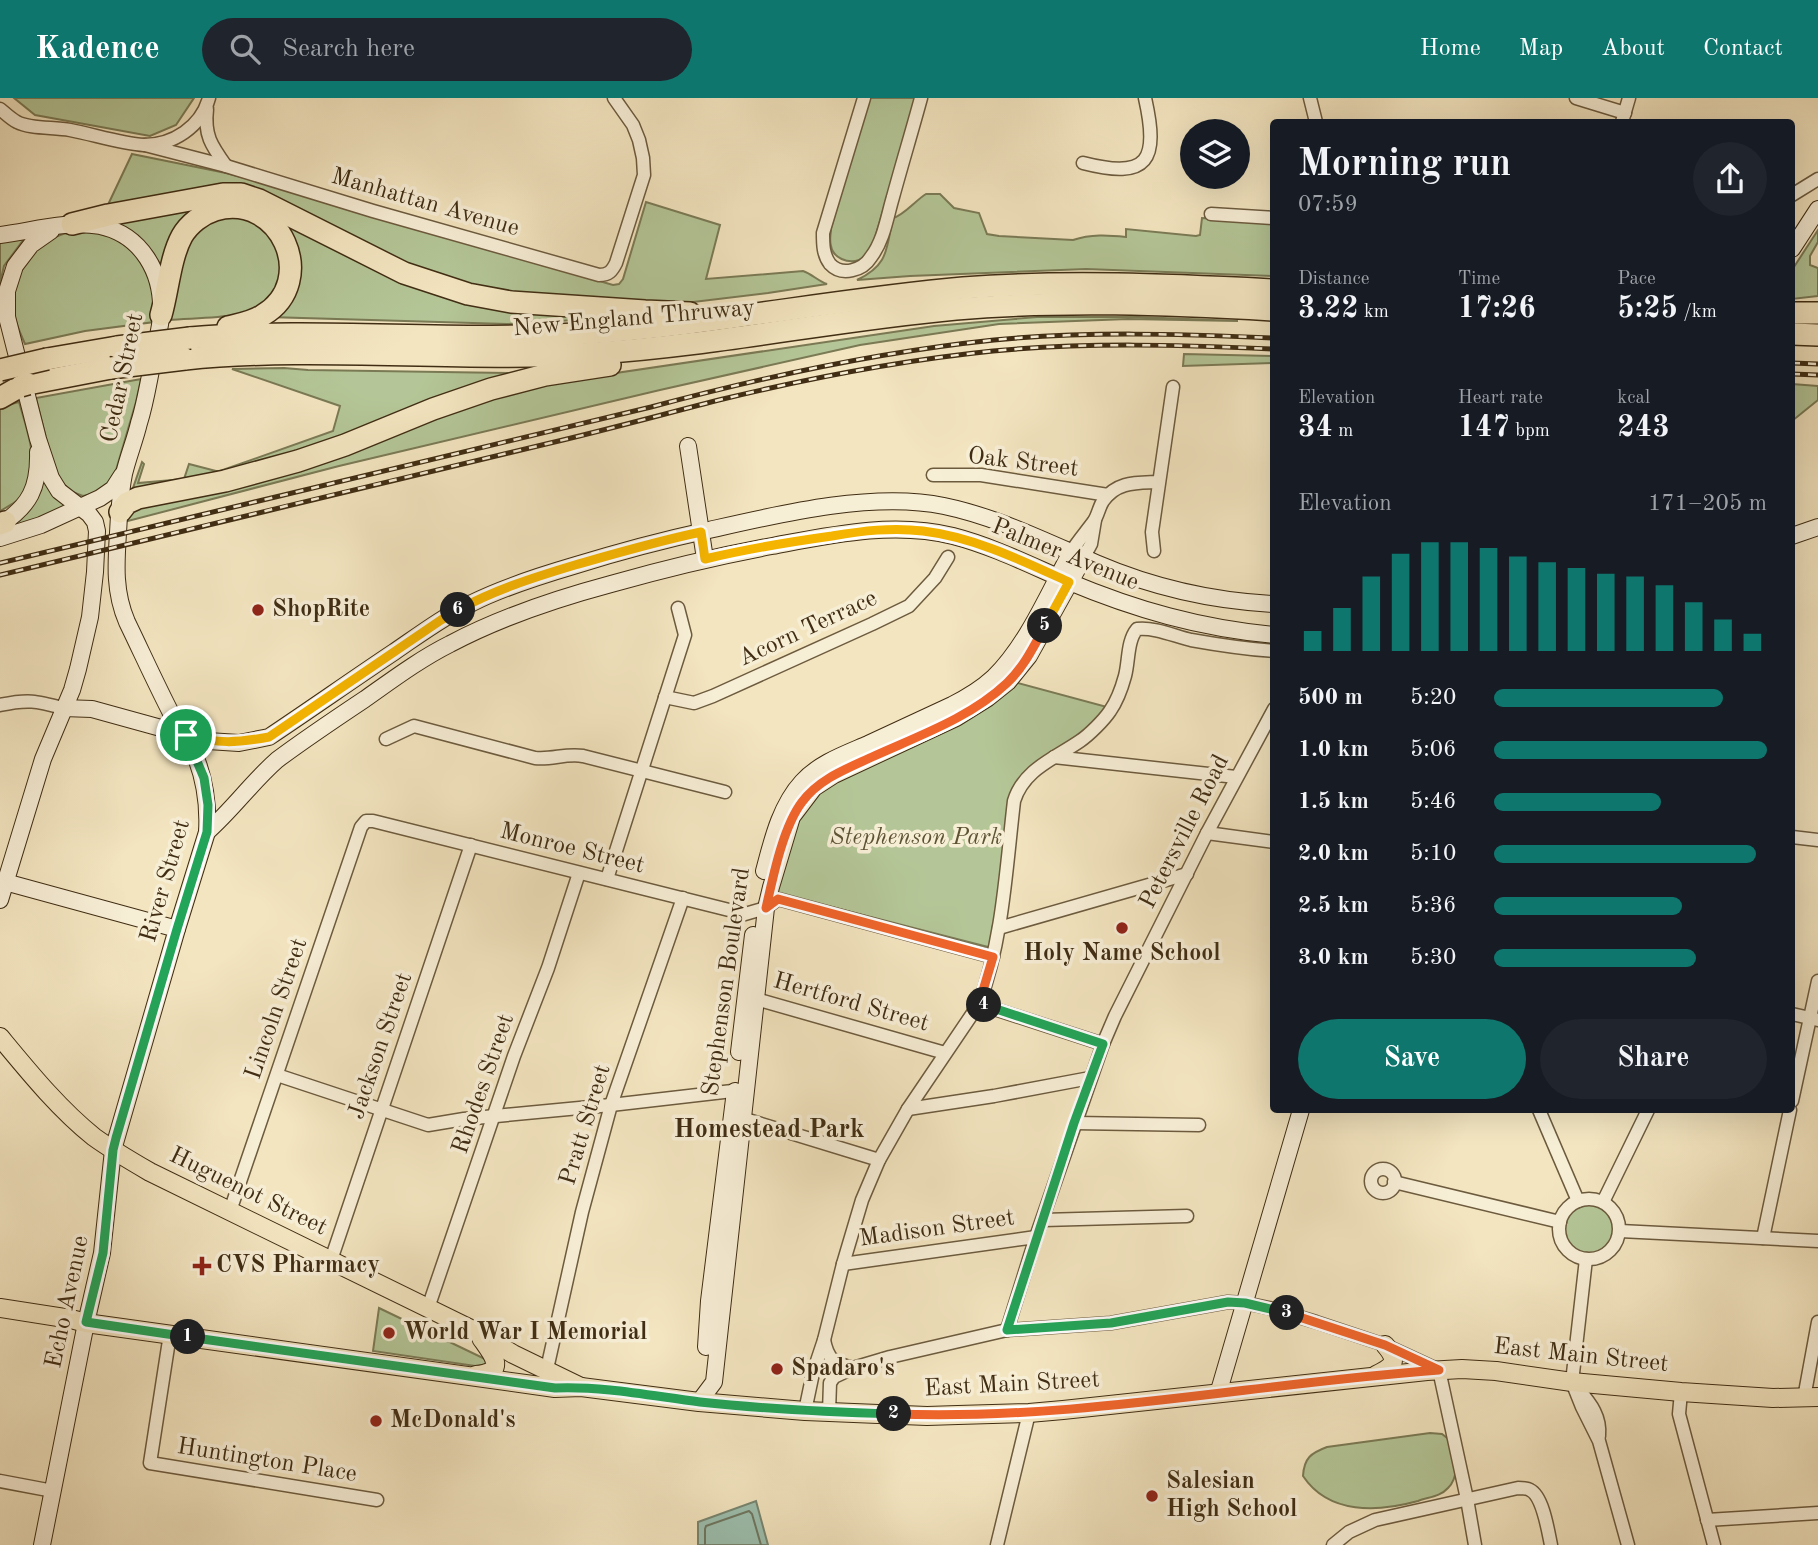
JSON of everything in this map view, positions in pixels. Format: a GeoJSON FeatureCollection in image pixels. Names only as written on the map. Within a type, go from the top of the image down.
{"type":"FeatureCollection","features":[{"type":"Feature","properties":{"kind":"highway"},"geometry":{"type":"LineString","coordinates":[[69,225],[215,195],[241,194],[259,200],[404,273],[468,294],[511,302],[605,309],[759,314]]}},
{"type":"Feature","properties":{"kind":"highway"},"geometry":{"type":"LineString","coordinates":[[162,315],[178,244],[182,235],[195,221],[209,212],[232,208],[254,212],[270,221],[283,238],[289,255],[289,277],[282,297],[272,309],[260,317],[187,348]]}},
{"type":"Feature","properties":{"kind":"highway","name":"New England Thruway"},"geometry":{"type":"LineString","coordinates":[[0,370],[111,368],[239,335],[550,335],[656,327],[897,295],[1000,286],[1103,283],[1270,290]]}},
{"type":"Feature","properties":{"kind":"highway","name":"New England Thruway"},"geometry":{"type":"LineString","coordinates":[[0,392],[21,386],[51,369],[117,347],[187,348],[232,355],[302,353],[527,356],[630,350],[899,315],[992,306],[1119,303],[1270,310]]}},
{"type":"Feature","properties":{"kind":"highway"},"geometry":{"type":"LineString","coordinates":[[1795,313],[1818,313]]}},
{"type":"Feature","properties":{"kind":"highway"},"geometry":{"type":"LineString","coordinates":[[1795,334],[1818,335]]}},
{"type":"Feature","properties":{"kind":"highway"},"geometry":{"type":"LineString","coordinates":[[120,512],[127,503],[138,498],[225,481],[310,457],[357,441],[453,401],[509,384],[565,372],[681,354],[751,335]]}},
{"type":"Feature","properties":{"kind":"highway"},"geometry":{"type":"LineString","coordinates":[[0,398],[21,386]]}},
{"type":"Feature","properties":{"kind":"main road","name":"Huguenot Street"},"geometry":{"type":"LineString","coordinates":[[0,1037],[65,1110],[113,1150],[150,1172],[477,1332],[513,1354],[581,1387]]}},
{"type":"Feature","properties":{"kind":"main road","name":"East Main Street"},"geometry":{"type":"LineString","coordinates":[[0,1308],[555,1388],[581,1387],[699,1402],[805,1411],[928,1416],[1028,1413],[1462,1369],[1681,1392],[1811,1398]]}},
{"type":"Feature","properties":{"kind":"main road"},"geometry":{"type":"LineString","coordinates":[[469,1376],[492,1371],[496,1362],[477,1332]]}},
{"type":"Feature","properties":{"kind":"main road"},"geometry":{"type":"LineString","coordinates":[[1371,1377],[1392,1364],[1394,1355],[1385,1345]]}},
{"type":"Feature","properties":{"kind":"street","name":"Manhattan Avenue"},"geometry":{"type":"LineString","coordinates":[[0,109],[16,122],[145,145],[226,166],[599,275],[612,271],[644,176],[639,140],[633,125],[614,98]]}},
{"type":"Feature","properties":{"kind":"street"},"geometry":{"type":"LineString","coordinates":[[864,98],[823,233],[826,258],[837,270],[849,271],[865,265],[881,241],[921,98]]}},
{"type":"Feature","properties":{"kind":"street"},"geometry":{"type":"LineString","coordinates":[[1083,163],[1102,168],[1129,168],[1141,164],[1147,158],[1151,141],[1145,98]]}},
{"type":"Feature","properties":{"kind":"street"},"geometry":{"type":"LineString","coordinates":[[1310,98],[1315,119]]}},
{"type":"Feature","properties":{"kind":"street"},"geometry":{"type":"LineString","coordinates":[[1576,98],[1623,118],[1629,98]]}},
{"type":"Feature","properties":{"kind":"street"},"geometry":{"type":"LineString","coordinates":[[145,145],[170,140],[184,133],[198,121],[208,100]]}},
{"type":"Feature","properties":{"kind":"street"},"geometry":{"type":"LineString","coordinates":[[208,100],[205,124],[209,142],[226,166]]}},
{"type":"Feature","properties":{"kind":"street"},"geometry":{"type":"LineString","coordinates":[[1795,193],[1818,179]]}},
{"type":"Feature","properties":{"kind":"street"},"geometry":{"type":"LineString","coordinates":[[1795,244],[1818,209]]}},
{"type":"Feature","properties":{"kind":"street"},"geometry":{"type":"LineString","coordinates":[[1210,214],[1270,218]]}},
{"type":"Feature","properties":{"kind":"street"},"geometry":{"type":"LineString","coordinates":[[0,900],[39,770],[72,690],[85,645],[94,588],[96,525],[91,516],[62,495],[49,473],[9,327],[7,307],[7,291],[15,266],[24,251],[47,233],[69,225]]}},
{"type":"Feature","properties":{"kind":"street","name":"Cedar Street"},"geometry":{"type":"LineString","coordinates":[[0,235],[69,225],[92,225],[110,229],[126,237],[140,248],[150,261],[157,276],[162,315],[143,411],[125,470]]}},
{"type":"Feature","properties":{"kind":"street"},"geometry":{"type":"LineString","coordinates":[[0,308],[9,327]]}},
{"type":"Feature","properties":{"kind":"street"},"geometry":{"type":"LineString","coordinates":[[1154,551],[1152,532],[1173,387]]}},
{"type":"Feature","properties":{"kind":"street"},"geometry":{"type":"LineString","coordinates":[[1,527],[24,506],[35,486],[38,439]]}},
{"type":"Feature","properties":{"kind":"street"},"geometry":{"type":"LineString","coordinates":[[688,446],[705,559]]}},
{"type":"Feature","properties":{"kind":"street"},"geometry":{"type":"LineString","coordinates":[[1,527],[33,527],[80,508],[109,493],[125,470]]}},
{"type":"Feature","properties":{"kind":"street","name":"River Street"},"geometry":{"type":"LineString","coordinates":[[113,1150],[207,832],[208,805],[204,778],[186,735],[174,719],[120,606],[116,565],[125,470]]}},
{"type":"Feature","properties":{"kind":"street","name":"Oak Street"},"geometry":{"type":"LineString","coordinates":[[933,475],[981,475],[1108,495]]}},
{"type":"Feature","properties":{"kind":"street"},"geometry":{"type":"LineString","coordinates":[[1108,495],[1122,485],[1158,481]]}},
{"type":"Feature","properties":{"kind":"street","name":"Stephenson Boulevard"},"geometry":{"type":"LineString","coordinates":[[699,1402],[714,1382],[737,1116],[761,909],[792,817],[814,788],[834,775],[956,718],[1008,682],[1029,656],[1077,555],[1091,544],[1095,519],[1108,495]]}},
{"type":"Feature","properties":{"kind":"street","name":"Palmer Avenue"},"geometry":{"type":"LineString","coordinates":[[63,708],[92,709],[208,741],[239,743],[269,737],[441,620],[506,588],[619,552],[701,532],[755,520],[876,502],[943,506],[978,515],[1137,579],[1270,613]]}},
{"type":"Feature","properties":{"kind":"street"},"geometry":{"type":"LineString","coordinates":[[1795,535],[1818,527]]}},
{"type":"Feature","properties":{"kind":"street","name":"Palmer Avenue"},"geometry":{"type":"LineString","coordinates":[[207,832],[226,816],[261,774],[277,760],[390,681],[449,644],[541,604],[651,572],[805,539],[890,529],[922,530],[983,546],[1063,580],[1166,617],[1203,626],[1270,634]]}},
{"type":"Feature","properties":{"kind":"street","name":"Acorn Terrace"},"geometry":{"type":"LineString","coordinates":[[665,697],[694,703],[909,606],[935,578],[947,556]]}},
{"type":"Feature","properties":{"kind":"street","name":"Palmer Avenue"},"geometry":{"type":"LineString","coordinates":[[1202,595],[1270,604]]}},
{"type":"Feature","properties":{"kind":"street"},"geometry":{"type":"LineString","coordinates":[[607,879],[685,635],[678,608]]}},
{"type":"Feature","properties":{"kind":"street"},"geometry":{"type":"LineString","coordinates":[[805,1411],[843,1264],[862,1200],[879,1160],[908,1109],[979,1004],[999,928],[1014,801],[1018,789],[1029,774],[1082,740],[1110,711],[1125,677],[1132,638],[1137,629],[1149,629],[1238,648],[1270,651]]}},
{"type":"Feature","properties":{"kind":"street"},"geometry":{"type":"LineString","coordinates":[[0,705],[24,700],[63,708]]}},
{"type":"Feature","properties":{"kind":"street","name":"Petersville Road"},"geometry":{"type":"LineString","coordinates":[[1007,1330],[1074,1123],[1103,1044],[1207,833],[1270,716]]}},
{"type":"Feature","properties":{"kind":"street"},"geometry":{"type":"LineString","coordinates":[[386,739],[414,726],[535,758],[575,754],[725,792]]}},
{"type":"Feature","properties":{"kind":"street"},"geometry":{"type":"LineString","coordinates":[[1054,757],[1236,778]]}},
{"type":"Feature","properties":{"kind":"street","name":"Monroe Street"},"geometry":{"type":"LineString","coordinates":[[366,821],[745,914],[778,899],[993,957]]}},
{"type":"Feature","properties":{"kind":"street","name":"Lincoln Street"},"geometry":{"type":"LineString","coordinates":[[230,1211],[361,827],[366,821]]}},
{"type":"Feature","properties":{"kind":"street"},"geometry":{"type":"LineString","coordinates":[[1207,833],[1270,841]]}},
{"type":"Feature","properties":{"kind":"street"},"geometry":{"type":"LineString","coordinates":[[1795,837],[1818,839]]}},
{"type":"Feature","properties":{"kind":"street","name":"Jackson Street"},"geometry":{"type":"LineString","coordinates":[[331,1260],[471,845]]}},
{"type":"Feature","properties":{"kind":"street","name":"Rhodes Street"},"geometry":{"type":"LineString","coordinates":[[428,1308],[579,873]]}},
{"type":"Feature","properties":{"kind":"street"},"geometry":{"type":"LineString","coordinates":[[999,928],[1187,874]]}},
{"type":"Feature","properties":{"kind":"street"},"geometry":{"type":"LineString","coordinates":[[5,882],[177,929]]}},
{"type":"Feature","properties":{"kind":"street","name":"Pratt Street"},"geometry":{"type":"LineString","coordinates":[[547,1369],[582,1212],[611,1105],[683,898]]}},
{"type":"Feature","properties":{"kind":"street"},"geometry":{"type":"LineString","coordinates":[[1795,1090],[1814,1019],[1818,981]]}},
{"type":"Feature","properties":{"kind":"street","name":"Hertford Street"},"geometry":{"type":"LineString","coordinates":[[751,997],[945,1053]]}},
{"type":"Feature","properties":{"kind":"street"},"geometry":{"type":"LineString","coordinates":[[979,1004],[1103,1044]]}},
{"type":"Feature","properties":{"kind":"street"},"geometry":{"type":"LineString","coordinates":[[1795,1015],[1814,1019]]}},
{"type":"Feature","properties":{"kind":"street"},"geometry":{"type":"LineString","coordinates":[[277,1075],[428,1125],[740,1090]]}},
{"type":"Feature","properties":{"kind":"street"},"geometry":{"type":"LineString","coordinates":[[908,1109],[1090,1078]]}},
{"type":"Feature","properties":{"kind":"street"},"geometry":{"type":"LineString","coordinates":[[1218,1394],[1300,1113]]}},
{"type":"Feature","properties":{"kind":"street"},"geometry":{"type":"LineString","coordinates":[[1540,1113],[1578,1201]]}},
{"type":"Feature","properties":{"kind":"street"},"geometry":{"type":"LineString","coordinates":[[1602,1202],[1646,1113]]}},
{"type":"Feature","properties":{"kind":"street"},"geometry":{"type":"LineString","coordinates":[[1763,1238],[1789,1113]]}},
{"type":"Feature","properties":{"kind":"street"},"geometry":{"type":"LineString","coordinates":[[737,1116],[879,1160]]}},
{"type":"Feature","properties":{"kind":"street"},"geometry":{"type":"LineString","coordinates":[[1074,1123],[1199,1125]]}},
{"type":"Feature","properties":{"kind":"street","name":"Echo Avenue"},"geometry":{"type":"LineString","coordinates":[[42,1545],[86,1322],[103,1253],[113,1150]]}},
{"type":"Feature","properties":{"kind":"street"},"geometry":{"type":"LineString","coordinates":[[1395,1182],[1560,1222]]}},
{"type":"Feature","properties":{"kind":"street"},"geometry":{"type":"LineString","coordinates":[[1595,1199],[1602,1202],[1615,1214],[1620,1231],[1618,1240],[1612,1249],[1596,1259],[1578,1257],[1564,1247],[1560,1239],[1560,1222],[1570,1206],[1578,1201],[1595,1199]]}},
{"type":"Feature","properties":{"kind":"street"},"geometry":{"type":"LineString","coordinates":[[1043,1220],[1187,1216]]}},
{"type":"Feature","properties":{"kind":"street"},"geometry":{"type":"LineString","coordinates":[[1620,1231],[1818,1241]]}},
{"type":"Feature","properties":{"kind":"street","name":"Madison Street"},"geometry":{"type":"LineString","coordinates":[[843,1264],[1037,1237]]}},
{"type":"Feature","properties":{"kind":"street"},"geometry":{"type":"LineString","coordinates":[[1586,1259],[1572,1382],[1599,1441],[1628,1545]]}},
{"type":"Feature","properties":{"kind":"street"},"geometry":{"type":"LineString","coordinates":[[829,1412],[830,1383],[834,1377],[890,1357],[1007,1330],[1111,1323],[1228,1302],[1245,1303],[1269,1308],[1385,1345],[1439,1370],[1475,1545]]}},
{"type":"Feature","properties":{"kind":"street"},"geometry":{"type":"LineString","coordinates":[[1811,1398],[1818,1322]]}},
{"type":"Feature","properties":{"kind":"street","name":"Huntington Place"},"geometry":{"type":"LineString","coordinates":[[170,1334],[150,1463],[377,1500]]}},
{"type":"Feature","properties":{"kind":"street"},"geometry":{"type":"LineString","coordinates":[[824,1340],[832,1361],[853,1368]]}},
{"type":"Feature","properties":{"kind":"street"},"geometry":{"type":"LineString","coordinates":[[1681,1392],[1679,1414],[1714,1545]]}},
{"type":"Feature","properties":{"kind":"street"},"geometry":{"type":"LineString","coordinates":[[997,1545],[1028,1413]]}},
{"type":"Feature","properties":{"kind":"street"},"geometry":{"type":"LineString","coordinates":[[0,1481],[53,1491]]}},
{"type":"Feature","properties":{"kind":"street"},"geometry":{"type":"LineString","coordinates":[[1333,1545],[1349,1532],[1375,1520],[1518,1488],[1532,1491],[1541,1503],[1551,1545]]}},
{"type":"Feature","properties":{"kind":"street"},"geometry":{"type":"LineString","coordinates":[[1707,1520],[1818,1513]]}},
{"type":"Feature","properties":{"kind":"green space"},"geometry":{"type":"Polygon","coordinates":[[[14,98],[194,98],[176,125],[150,136],[35,115],[14,98]]]}},
{"type":"Feature","properties":{"kind":"green space"},"geometry":{"type":"Polygon","coordinates":[[[869,98],[916,98],[872,248],[863,258],[850,261],[838,257],[832,250],[831,228],[869,98]]]}},
{"type":"Feature","properties":{"kind":"green space"},"geometry":{"type":"Polygon","coordinates":[[[132,154],[272,185],[613,285],[619,284],[623,279],[646,202],[720,225],[706,279],[803,271],[827,284],[685,303],[532,298],[428,276],[256,190],[105,211],[132,154]]]}},
{"type":"Feature","properties":{"kind":"green space"},"geometry":{"type":"Polygon","coordinates":[[[926,194],[940,194],[954,208],[979,213],[987,234],[1073,240],[1100,236],[1126,237],[1126,229],[1196,236],[1200,235],[1202,218],[1270,221],[1270,276],[1086,269],[857,280],[881,262],[893,218],[926,194]]]}},
{"type":"Feature","properties":{"kind":"green space"},"geometry":{"type":"Polygon","coordinates":[[[189,207],[190,215],[164,270],[143,242],[115,223],[189,207]]]}},
{"type":"Feature","properties":{"kind":"green space"},"geometry":{"type":"Polygon","coordinates":[[[265,209],[359,258],[609,318],[507,324],[269,317],[289,296],[265,209]]]}},
{"type":"Feature","properties":{"kind":"green space"},"geometry":{"type":"Polygon","coordinates":[[[232,213],[266,229],[280,250],[285,261],[271,298],[251,311],[238,314],[169,320],[177,279],[192,238],[211,220],[232,213]]]}},
{"type":"Feature","properties":{"kind":"green space"},"geometry":{"type":"Polygon","coordinates":[[[85,230],[108,235],[125,244],[140,259],[154,285],[154,322],[85,331],[25,344],[13,305],[14,292],[23,267],[40,247],[51,239],[85,230]]]}},
{"type":"Feature","properties":{"kind":"green space"},"geometry":{"type":"Polygon","coordinates":[[[1818,230],[1818,242],[1810,256],[1810,265],[1818,268],[1818,296],[1795,299],[1795,265],[1818,230]]]}},
{"type":"Feature","properties":{"kind":"green space"},"geometry":{"type":"Polygon","coordinates":[[[24,239],[4,266],[0,283],[0,240],[24,239]]]}},
{"type":"Feature","properties":{"kind":"green space"},"geometry":{"type":"Polygon","coordinates":[[[1037,317],[1238,321],[1128,319],[999,324],[860,345],[339,466],[128,521],[128,515],[133,508],[506,393],[555,382],[934,326],[1037,317]]]}},
{"type":"Feature","properties":{"kind":"green space"},"geometry":{"type":"Polygon","coordinates":[[[1184,354],[1270,356],[1270,363],[1183,366],[1184,354]]]}},
{"type":"Feature","properties":{"kind":"green space"},"geometry":{"type":"Polygon","coordinates":[[[232,369],[508,373],[510,378],[270,463],[134,490],[142,462],[144,464],[138,483],[184,479],[189,464],[220,471],[333,431],[340,406],[232,369]]]}},
{"type":"Feature","properties":{"kind":"green space"},"geometry":{"type":"Polygon","coordinates":[[[141,379],[114,477],[97,493],[83,496],[70,491],[55,474],[36,398],[141,379]]]}},
{"type":"Feature","properties":{"kind":"green space"},"geometry":{"type":"Polygon","coordinates":[[[1795,384],[1818,386],[1818,400],[1795,419],[1795,384]]]}},
{"type":"Feature","properties":{"kind":"green space"},"geometry":{"type":"Polygon","coordinates":[[[19,402],[31,447],[33,470],[31,481],[22,497],[0,511],[0,407],[19,402]]]}},
{"type":"Feature","properties":{"kind":"green space"},"geometry":{"type":"Polygon","coordinates":[[[42,481],[65,507],[10,528],[42,481]]]}},
{"type":"Feature","properties":{"kind":"green space","name":"Stephenson Park"},"geometry":{"type":"Polygon","coordinates":[[[1014,682],[1107,707],[1078,739],[1019,780],[992,948],[773,892],[793,825],[818,791],[1014,682]]]}},
{"type":"Feature","properties":{"kind":"green space"},"geometry":{"type":"Polygon","coordinates":[[[1590,1202],[1609,1210],[1617,1229],[1609,1248],[1590,1256],[1571,1248],[1563,1229],[1571,1210],[1590,1202]]]}},
{"type":"Feature","properties":{"kind":"green space"},"geometry":{"type":"Polygon","coordinates":[[[379,1308],[485,1359],[486,1364],[482,1367],[373,1351],[379,1308]]]}},
{"type":"Feature","properties":{"kind":"green space"},"geometry":{"type":"Polygon","coordinates":[[[1430,1433],[1442,1434],[1451,1441],[1456,1466],[1452,1483],[1445,1491],[1434,1496],[1403,1505],[1355,1507],[1326,1498],[1303,1476],[1309,1457],[1327,1447],[1430,1433]]]}},
{"type":"Feature","properties":{"kind":"water"},"geometry":{"type":"Polygon","coordinates":[[[756,1501],[768,1545],[698,1545],[698,1522],[756,1501]]]}},
{"type":"Feature","properties":{"kind":"railway"},"geometry":{"type":"LineString","coordinates":[[0,563],[736,386],[864,359],[951,345],[1064,335],[1270,338]]}},
{"type":"Feature","properties":{"kind":"railway"},"geometry":{"type":"LineString","coordinates":[[0,575],[568,439],[723,399],[857,370],[993,351],[1063,346],[1270,349]]}},
{"type":"Feature","properties":{"kind":"railway"},"geometry":{"type":"LineString","coordinates":[[1795,363],[1818,364]]}},
{"type":"Feature","properties":{"kind":"railway"},"geometry":{"type":"LineString","coordinates":[[1795,374],[1818,375]]}},
{"type":"Feature","properties":{"kind":"place","name":"ShopRite"},"geometry":{"type":"Point","coordinates":[258,610]}},
{"type":"Feature","properties":{"kind":"place","name":"Holy Name School"},"geometry":{"type":"Point","coordinates":[1122,928]}},
{"type":"Feature","properties":{"kind":"place","name":"CVS Pharmacy"},"geometry":{"type":"Point","coordinates":[202,1266]}},
{"type":"Feature","properties":{"kind":"place","name":"World War I Memorial"},"geometry":{"type":"Point","coordinates":[389,1333]}},
{"type":"Feature","properties":{"kind":"place","name":"Spadaro's"},"geometry":{"type":"Point","coordinates":[777,1369]}},
{"type":"Feature","properties":{"kind":"place","name":"McDonald's"},"geometry":{"type":"Point","coordinates":[376,1421]}},
{"type":"Feature","properties":{"kind":"place","name":"Salesian High School"},"geometry":{"type":"Point","coordinates":[1152,1496]}},
{"type":"Feature","properties":{"kind":"district","name":"Homestead Park"},"geometry":{"type":"Point","coordinates":[769,1130]}},
{"type":"Feature","properties":{"kind":"route"},"geometry":{"type":"LineString","coordinates":[[922,530],[983,546],[1069,582],[1029,656],[1008,682],[956,718],[834,775],[814,788],[792,817],[766,908],[778,899],[993,957],[979,1004],[1103,1044],[1074,1123],[1007,1330],[1111,1323],[1228,1302],[1245,1303],[1269,1308],[1385,1345],[1439,1370],[1028,1413],[928,1416],[805,1411],[699,1402],[581,1387],[555,1388],[86,1322],[103,1253],[113,1150],[207,832],[208,805],[204,778],[186,735],[226,743],[269,737],[441,620],[471,603],[551,572],[701,532],[705,559],[856,532],[922,530]]}}]}
